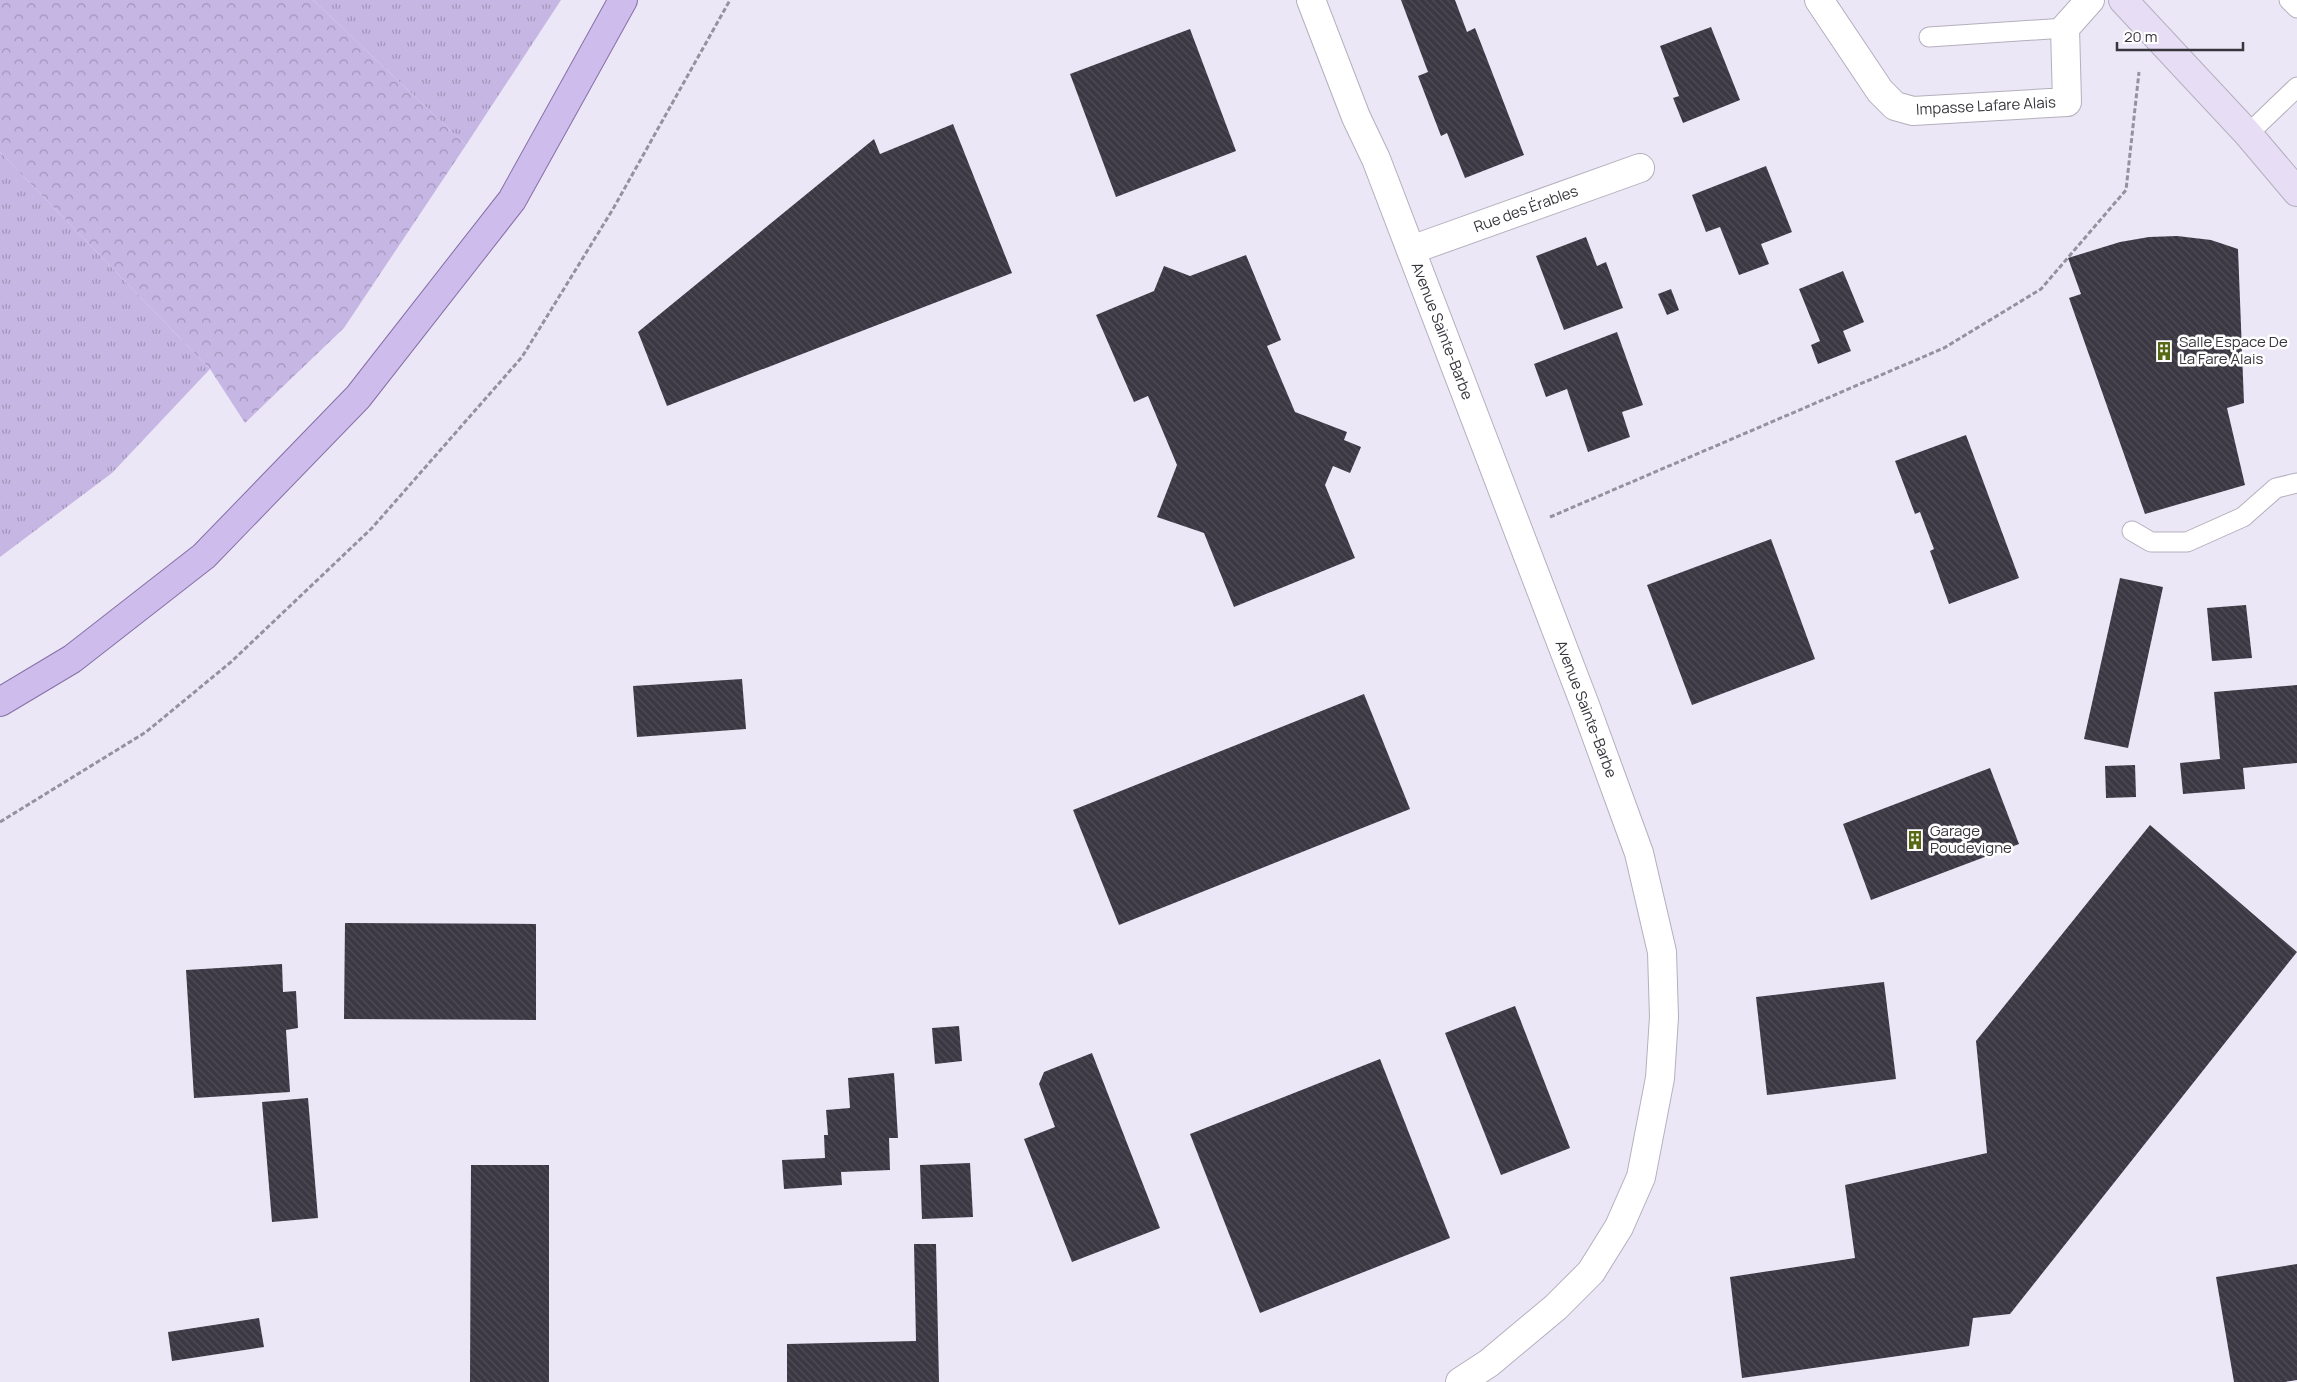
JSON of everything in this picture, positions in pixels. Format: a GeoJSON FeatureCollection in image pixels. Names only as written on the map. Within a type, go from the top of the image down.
{"type":"FeatureCollection","features":[{"type":"Feature","properties":{"kind":"main road"},"geometry":{"type":"LineString","coordinates":[[0,702],[72,659],[204,556],[358,397],[512,200],[622,0]]}},
{"type":"Feature","properties":{"kind":"main road"},"geometry":{"type":"LineString","coordinates":[[2124,0],[2248,134],[2297,192]]}},
{"type":"Feature","properties":{"kind":"street","name":"Avenue Sainte-Barbe"},"geometry":{"type":"LineString","coordinates":[[1311,0],[1356,117],[1376,159],[1640,854],[1662,952],[1664,1017],[1660,1078],[1641,1177],[1619,1227],[1590,1272],[1556,1307],[1489,1364],[1460,1382]]}},
{"type":"Feature","properties":{"kind":"street","name":"Impasse Lafare Alais"},"geometry":{"type":"LineString","coordinates":[[1819,0],[1880,91],[1895,106],[1913,111],[2067,102],[2065,28]]}},
{"type":"Feature","properties":{"kind":"street"},"geometry":{"type":"LineString","coordinates":[[2065,28],[2090,0]]}},
{"type":"Feature","properties":{"kind":"street","name":"Rue des Érables"},"geometry":{"type":"LineString","coordinates":[[1411,250],[1640,168]]}},
{"type":"Feature","properties":{"kind":"lane"},"geometry":{"type":"LineString","coordinates":[[2289,0],[2297,9]]}},
{"type":"Feature","properties":{"kind":"lane"},"geometry":{"type":"LineString","coordinates":[[1929,37],[2065,28]]}},
{"type":"Feature","properties":{"kind":"lane"},"geometry":{"type":"LineString","coordinates":[[2248,134],[2297,87]]}},
{"type":"Feature","properties":{"kind":"lane"},"geometry":{"type":"LineString","coordinates":[[2132,531],[2152,542],[2187,542],[2243,517],[2276,488],[2297,483]]}},
{"type":"Feature","properties":{"kind":"path"},"geometry":{"type":"LineString","coordinates":[[0,822],[146,732],[231,662],[372,528],[522,357],[613,209],[730,0]]}},
{"type":"Feature","properties":{"kind":"path"},"geometry":{"type":"LineString","coordinates":[[1518,530],[1944,348],[2041,289],[2126,190],[2145,23]]}},
{"type":"Feature","properties":{"kind":"green space"},"geometry":{"type":"Polygon","coordinates":[[[0,0],[313,0],[466,145],[344,328],[245,423],[210,369],[0,152],[0,0]]]}},
{"type":"Feature","properties":{"kind":"green space"},"geometry":{"type":"Polygon","coordinates":[[[313,0],[561,0],[466,145],[313,0]]]}},
{"type":"Feature","properties":{"kind":"green space"},"geometry":{"type":"Polygon","coordinates":[[[0,152],[210,369],[112,473],[0,557],[0,152]]]}},
{"type":"Feature","properties":{"kind":"building"},"geometry":{"type":"Polygon","coordinates":[[[1401,0],[1455,0],[1467,32],[1475,28],[1524,155],[1465,178],[1447,133],[1441,136],[1418,76],[1428,72],[1401,0]]]}},
{"type":"Feature","properties":{"kind":"building"},"geometry":{"type":"Polygon","coordinates":[[[1711,27],[1740,100],[1683,123],[1673,98],[1679,96],[1660,46],[1711,27]]]}},
{"type":"Feature","properties":{"kind":"building"},"geometry":{"type":"Polygon","coordinates":[[[1190,29],[1236,151],[1116,197],[1070,74],[1190,29]]]}},
{"type":"Feature","properties":{"kind":"building"},"geometry":{"type":"Polygon","coordinates":[[[953,124],[1012,273],[667,406],[638,332],[874,139],[880,154],[953,124]]]}},
{"type":"Feature","properties":{"kind":"building"},"geometry":{"type":"Polygon","coordinates":[[[1766,166],[1792,232],[1761,244],[1769,264],[1739,275],[1720,227],[1706,232],[1692,195],[1766,166]]]}},
{"type":"Feature","properties":{"kind":"building","name":"Salle Espace De La Fare Alais"},"geometry":{"type":"Polygon","coordinates":[[[2177,236],[2211,240],[2238,249],[2244,403],[2227,408],[2245,485],[2145,514],[2069,298],[2081,294],[2068,258],[2120,242],[2149,237],[2177,236]]]}},
{"type":"Feature","properties":{"kind":"building"},"geometry":{"type":"Polygon","coordinates":[[[1586,237],[1597,266],[1606,262],[1623,308],[1564,330],[1536,256],[1586,237]]]}},
{"type":"Feature","properties":{"kind":"building"},"geometry":{"type":"Polygon","coordinates":[[[1246,255],[1281,340],[1267,346],[1295,412],[1347,432],[1344,440],[1361,447],[1350,473],[1333,466],[1325,485],[1355,558],[1234,607],[1204,533],[1157,517],[1177,465],[1148,396],[1134,402],[1096,315],[1154,291],[1164,266],[1190,276],[1246,255]]]}},
{"type":"Feature","properties":{"kind":"building"},"geometry":{"type":"Polygon","coordinates":[[[1843,271],[1864,322],[1843,331],[1851,351],[1818,364],[1811,345],[1820,341],[1799,289],[1843,271]]]}},
{"type":"Feature","properties":{"kind":"building"},"geometry":{"type":"Polygon","coordinates":[[[1671,289],[1679,310],[1667,315],[1658,294],[1671,289]]]}},
{"type":"Feature","properties":{"kind":"building"},"geometry":{"type":"Polygon","coordinates":[[[1617,332],[1643,405],[1622,412],[1630,437],[1588,452],[1567,389],[1546,397],[1534,364],[1617,332]]]}},
{"type":"Feature","properties":{"kind":"building"},"geometry":{"type":"Polygon","coordinates":[[[1966,435],[2019,578],[1949,604],[1930,551],[1934,549],[1920,512],[1915,514],[1895,461],[1966,435]]]}},
{"type":"Feature","properties":{"kind":"building"},"geometry":{"type":"Polygon","coordinates":[[[1771,539],[1815,659],[1692,705],[1647,585],[1771,539]]]}},
{"type":"Feature","properties":{"kind":"building"},"geometry":{"type":"Polygon","coordinates":[[[2120,578],[2163,587],[2128,748],[2084,739],[2120,578]]]}},
{"type":"Feature","properties":{"kind":"building"},"geometry":{"type":"Polygon","coordinates":[[[2246,605],[2252,658],[2212,661],[2207,608],[2246,605]]]}},
{"type":"Feature","properties":{"kind":"building"},"geometry":{"type":"Polygon","coordinates":[[[742,679],[746,729],[637,737],[633,686],[742,679]]]}},
{"type":"Feature","properties":{"kind":"building"},"geometry":{"type":"Polygon","coordinates":[[[2297,685],[2297,763],[2243,768],[2245,789],[2183,794],[2180,763],[2220,759],[2214,692],[2297,685]]]}},
{"type":"Feature","properties":{"kind":"building"},"geometry":{"type":"Polygon","coordinates":[[[1364,694],[1410,809],[1119,925],[1073,810],[1364,694]]]}},
{"type":"Feature","properties":{"kind":"building"},"geometry":{"type":"Polygon","coordinates":[[[2135,765],[2136,797],[2106,798],[2105,766],[2135,765]]]}},
{"type":"Feature","properties":{"kind":"building","name":"Garage Poudevigne"},"geometry":{"type":"Polygon","coordinates":[[[1990,768],[2019,844],[1871,900],[1843,824],[1990,768]]]}},
{"type":"Feature","properties":{"kind":"building"},"geometry":{"type":"Polygon","coordinates":[[[2150,825],[2297,952],[2010,1314],[1973,1318],[1969,1346],[1742,1378],[1730,1277],[1855,1258],[1845,1185],[1987,1153],[1976,1041],[2150,825]]]}},
{"type":"Feature","properties":{"kind":"building"},"geometry":{"type":"Polygon","coordinates":[[[345,923],[536,924],[536,1020],[344,1019],[345,923]]]}},
{"type":"Feature","properties":{"kind":"building"},"geometry":{"type":"Polygon","coordinates":[[[282,964],[283,992],[296,991],[298,1028],[286,1030],[290,1092],[194,1098],[186,970],[282,964]]]}},
{"type":"Feature","properties":{"kind":"building"},"geometry":{"type":"Polygon","coordinates":[[[1884,982],[1896,1079],[1767,1095],[1756,997],[1884,982]]]}},
{"type":"Feature","properties":{"kind":"building"},"geometry":{"type":"Polygon","coordinates":[[[1515,1006],[1570,1148],[1501,1175],[1445,1033],[1515,1006]]]}},
{"type":"Feature","properties":{"kind":"building"},"geometry":{"type":"Polygon","coordinates":[[[959,1026],[962,1061],[935,1064],[932,1028],[959,1026]]]}},
{"type":"Feature","properties":{"kind":"building"},"geometry":{"type":"Polygon","coordinates":[[[1092,1053],[1160,1228],[1072,1262],[1024,1139],[1055,1127],[1039,1084],[1044,1072],[1092,1053]]]}},
{"type":"Feature","properties":{"kind":"building"},"geometry":{"type":"Polygon","coordinates":[[[1380,1059],[1450,1238],[1260,1313],[1190,1134],[1380,1059]]]}},
{"type":"Feature","properties":{"kind":"building"},"geometry":{"type":"Polygon","coordinates":[[[894,1073],[898,1138],[889,1138],[890,1170],[841,1172],[842,1185],[784,1189],[782,1160],[825,1158],[824,1135],[828,1135],[826,1110],[850,1108],[848,1078],[894,1073]]]}},
{"type":"Feature","properties":{"kind":"building"},"geometry":{"type":"Polygon","coordinates":[[[308,1098],[318,1218],[272,1222],[262,1102],[308,1098]]]}},
{"type":"Feature","properties":{"kind":"building"},"geometry":{"type":"Polygon","coordinates":[[[970,1163],[973,1217],[922,1219],[920,1165],[970,1163]]]}},
{"type":"Feature","properties":{"kind":"building"},"geometry":{"type":"Polygon","coordinates":[[[471,1165],[549,1165],[549,1382],[470,1382],[471,1165]]]}},
{"type":"Feature","properties":{"kind":"building"},"geometry":{"type":"Polygon","coordinates":[[[914,1244],[936,1244],[939,1382],[787,1382],[787,1344],[916,1341],[914,1244]]]}},
{"type":"Feature","properties":{"kind":"building"},"geometry":{"type":"Polygon","coordinates":[[[2297,1264],[2297,1380],[2285,1382],[2234,1382],[2216,1277],[2297,1264]]]}},
{"type":"Feature","properties":{"kind":"building"},"geometry":{"type":"Polygon","coordinates":[[[259,1318],[264,1347],[172,1361],[168,1332],[259,1318]]]}},
{"type":"Feature","properties":{"kind":"place","name":"Salle Espace De La Fare Alais"},"geometry":{"type":"Point","coordinates":[2164,351]}},
{"type":"Feature","properties":{"kind":"place","name":"Garage Poudevigne"},"geometry":{"type":"Point","coordinates":[1915,840]}}]}
